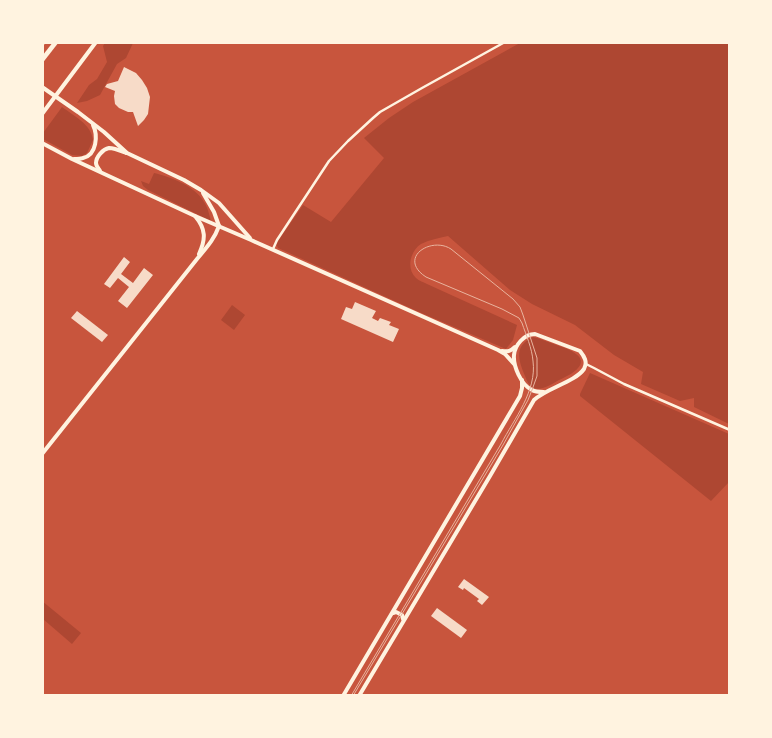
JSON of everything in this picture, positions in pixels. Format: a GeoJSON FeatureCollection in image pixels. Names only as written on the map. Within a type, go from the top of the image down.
{"type":"FeatureCollection","features":[{"type":"Feature","properties":{"kind":"main road"},"geometry":{"type":"LineString","coordinates":[[42,60],[56,42]]}},
{"type":"Feature","properties":{"kind":"main road"},"geometry":{"type":"LineString","coordinates":[[42,114],[96,42]]}},
{"type":"Feature","properties":{"kind":"main road"},"geometry":{"type":"LineString","coordinates":[[42,87],[92,122],[127,153]]}},
{"type":"Feature","properties":{"kind":"main road"},"geometry":{"type":"LineString","coordinates":[[72,159],[86,157],[91,152],[96,137],[92,122]]}},
{"type":"Feature","properties":{"kind":"main road"},"geometry":{"type":"LineString","coordinates":[[42,143],[101,173],[195,216],[498,350],[511,351],[529,334],[535,334],[580,351],[584,356],[586,364],[584,369],[544,392],[534,400],[359,696]]}},
{"type":"Feature","properties":{"kind":"main road"},"geometry":{"type":"LineString","coordinates":[[101,173],[96,161],[101,152],[111,148],[127,153],[201,190],[219,203],[251,240]]}},
{"type":"Feature","properties":{"kind":"main road"},"geometry":{"type":"LineString","coordinates":[[42,454],[212,241],[219,226],[211,205],[201,190]]}},
{"type":"Feature","properties":{"kind":"main road"},"geometry":{"type":"LineString","coordinates":[[195,216],[202,227],[204,238],[197,258]]}},
{"type":"Feature","properties":{"kind":"main road"},"geometry":{"type":"LineString","coordinates":[[515,366],[514,354],[522,340]]}},
{"type":"Feature","properties":{"kind":"main road"},"geometry":{"type":"LineString","coordinates":[[498,350],[511,360],[529,389],[544,392]]}},
{"type":"Feature","properties":{"kind":"main road"},"geometry":{"type":"LineString","coordinates":[[343,696],[520,396],[522,380]]}},
{"type":"Feature","properties":{"kind":"main road"},"geometry":{"type":"LineString","coordinates":[[393,613],[402,614],[403,621]]}},
{"type":"Feature","properties":{"kind":"street"},"geometry":{"type":"LineString","coordinates":[[273,249],[276,240],[329,161],[373,118],[380,112],[505,42]]}},
{"type":"Feature","properties":{"kind":"street"},"geometry":{"type":"LineString","coordinates":[[586,364],[624,384],[730,430]]}},
{"type":"Feature","properties":{"kind":"shaded area"},"geometry":{"type":"Polygon","coordinates":[[[105,43],[133,43],[126,58],[117,64],[100,95],[77,103],[89,85],[97,79],[107,62],[103,46],[105,43]]]}},
{"type":"Feature","properties":{"kind":"shaded area"},"geometry":{"type":"Polygon","coordinates":[[[520,43],[729,43],[729,424],[694,407],[694,398],[680,401],[641,384],[643,372],[614,355],[575,325],[532,304],[510,290],[448,236],[427,241],[417,247],[412,255],[410,265],[413,274],[420,281],[517,325],[513,340],[506,349],[278,248],[276,244],[303,205],[331,222],[384,158],[364,138],[413,102],[520,43]]]}},
{"type":"Feature","properties":{"kind":"shaded area"},"geometry":{"type":"Polygon","coordinates":[[[62,107],[81,121],[92,134],[93,140],[87,153],[82,156],[72,155],[43,139],[43,133],[62,107]]]}},
{"type":"Feature","properties":{"kind":"shaded area"},"geometry":{"type":"Polygon","coordinates":[[[154,173],[175,180],[195,191],[205,204],[211,221],[143,186],[141,181],[149,184],[154,173]]]}},
{"type":"Feature","properties":{"kind":"shaded area"},"geometry":{"type":"Polygon","coordinates":[[[232,305],[245,315],[234,330],[221,320],[232,305]]]}},
{"type":"Feature","properties":{"kind":"shaded area"},"geometry":{"type":"Polygon","coordinates":[[[533,337],[566,348],[580,358],[580,366],[572,373],[547,387],[537,389],[532,387],[527,381],[519,354],[523,344],[533,337]]]}},
{"type":"Feature","properties":{"kind":"shaded area"},"geometry":{"type":"Polygon","coordinates":[[[590,373],[729,434],[729,482],[711,501],[580,396],[590,373]]]}},
{"type":"Feature","properties":{"kind":"shaded area"},"geometry":{"type":"Polygon","coordinates":[[[42,601],[81,633],[72,644],[43,619],[42,601]]]}},
{"type":"Feature","properties":{"kind":"building"},"geometry":{"type":"Polygon","coordinates":[[[124,67],[136,73],[147,88],[150,97],[148,114],[138,126],[133,112],[119,108],[115,104],[115,91],[105,87],[107,84],[118,81],[124,67]]]}},
{"type":"Feature","properties":{"kind":"building"},"geometry":{"type":"Polygon","coordinates":[[[124,257],[130,262],[121,274],[133,283],[144,268],[153,275],[127,308],[118,301],[129,287],[118,278],[110,288],[104,284],[124,257]]]}},
{"type":"Feature","properties":{"kind":"building"},"geometry":{"type":"Polygon","coordinates":[[[355,302],[376,311],[372,318],[378,321],[380,318],[391,322],[389,325],[399,329],[393,342],[341,319],[346,307],[352,309],[355,302]]]}},
{"type":"Feature","properties":{"kind":"building"},"geometry":{"type":"Polygon","coordinates":[[[77,311],[108,335],[102,342],[71,318],[77,311]]]}},
{"type":"Feature","properties":{"kind":"building"},"geometry":{"type":"Polygon","coordinates":[[[464,579],[489,597],[482,605],[477,601],[479,599],[464,588],[463,590],[458,587],[464,579]]]}},
{"type":"Feature","properties":{"kind":"building"},"geometry":{"type":"Polygon","coordinates":[[[437,608],[467,630],[461,638],[431,616],[437,608]]]}},
{"type":"Feature","properties":{"kind":"tram line"},"geometry":{"type":"LineString","coordinates":[[351,696],[501,444],[532,383],[532,356],[519,318],[426,277],[418,270],[415,263],[416,256],[420,251],[435,245],[443,246],[451,249],[513,299],[520,307],[537,358],[537,376],[528,400],[503,445],[353,696]]}}]}
